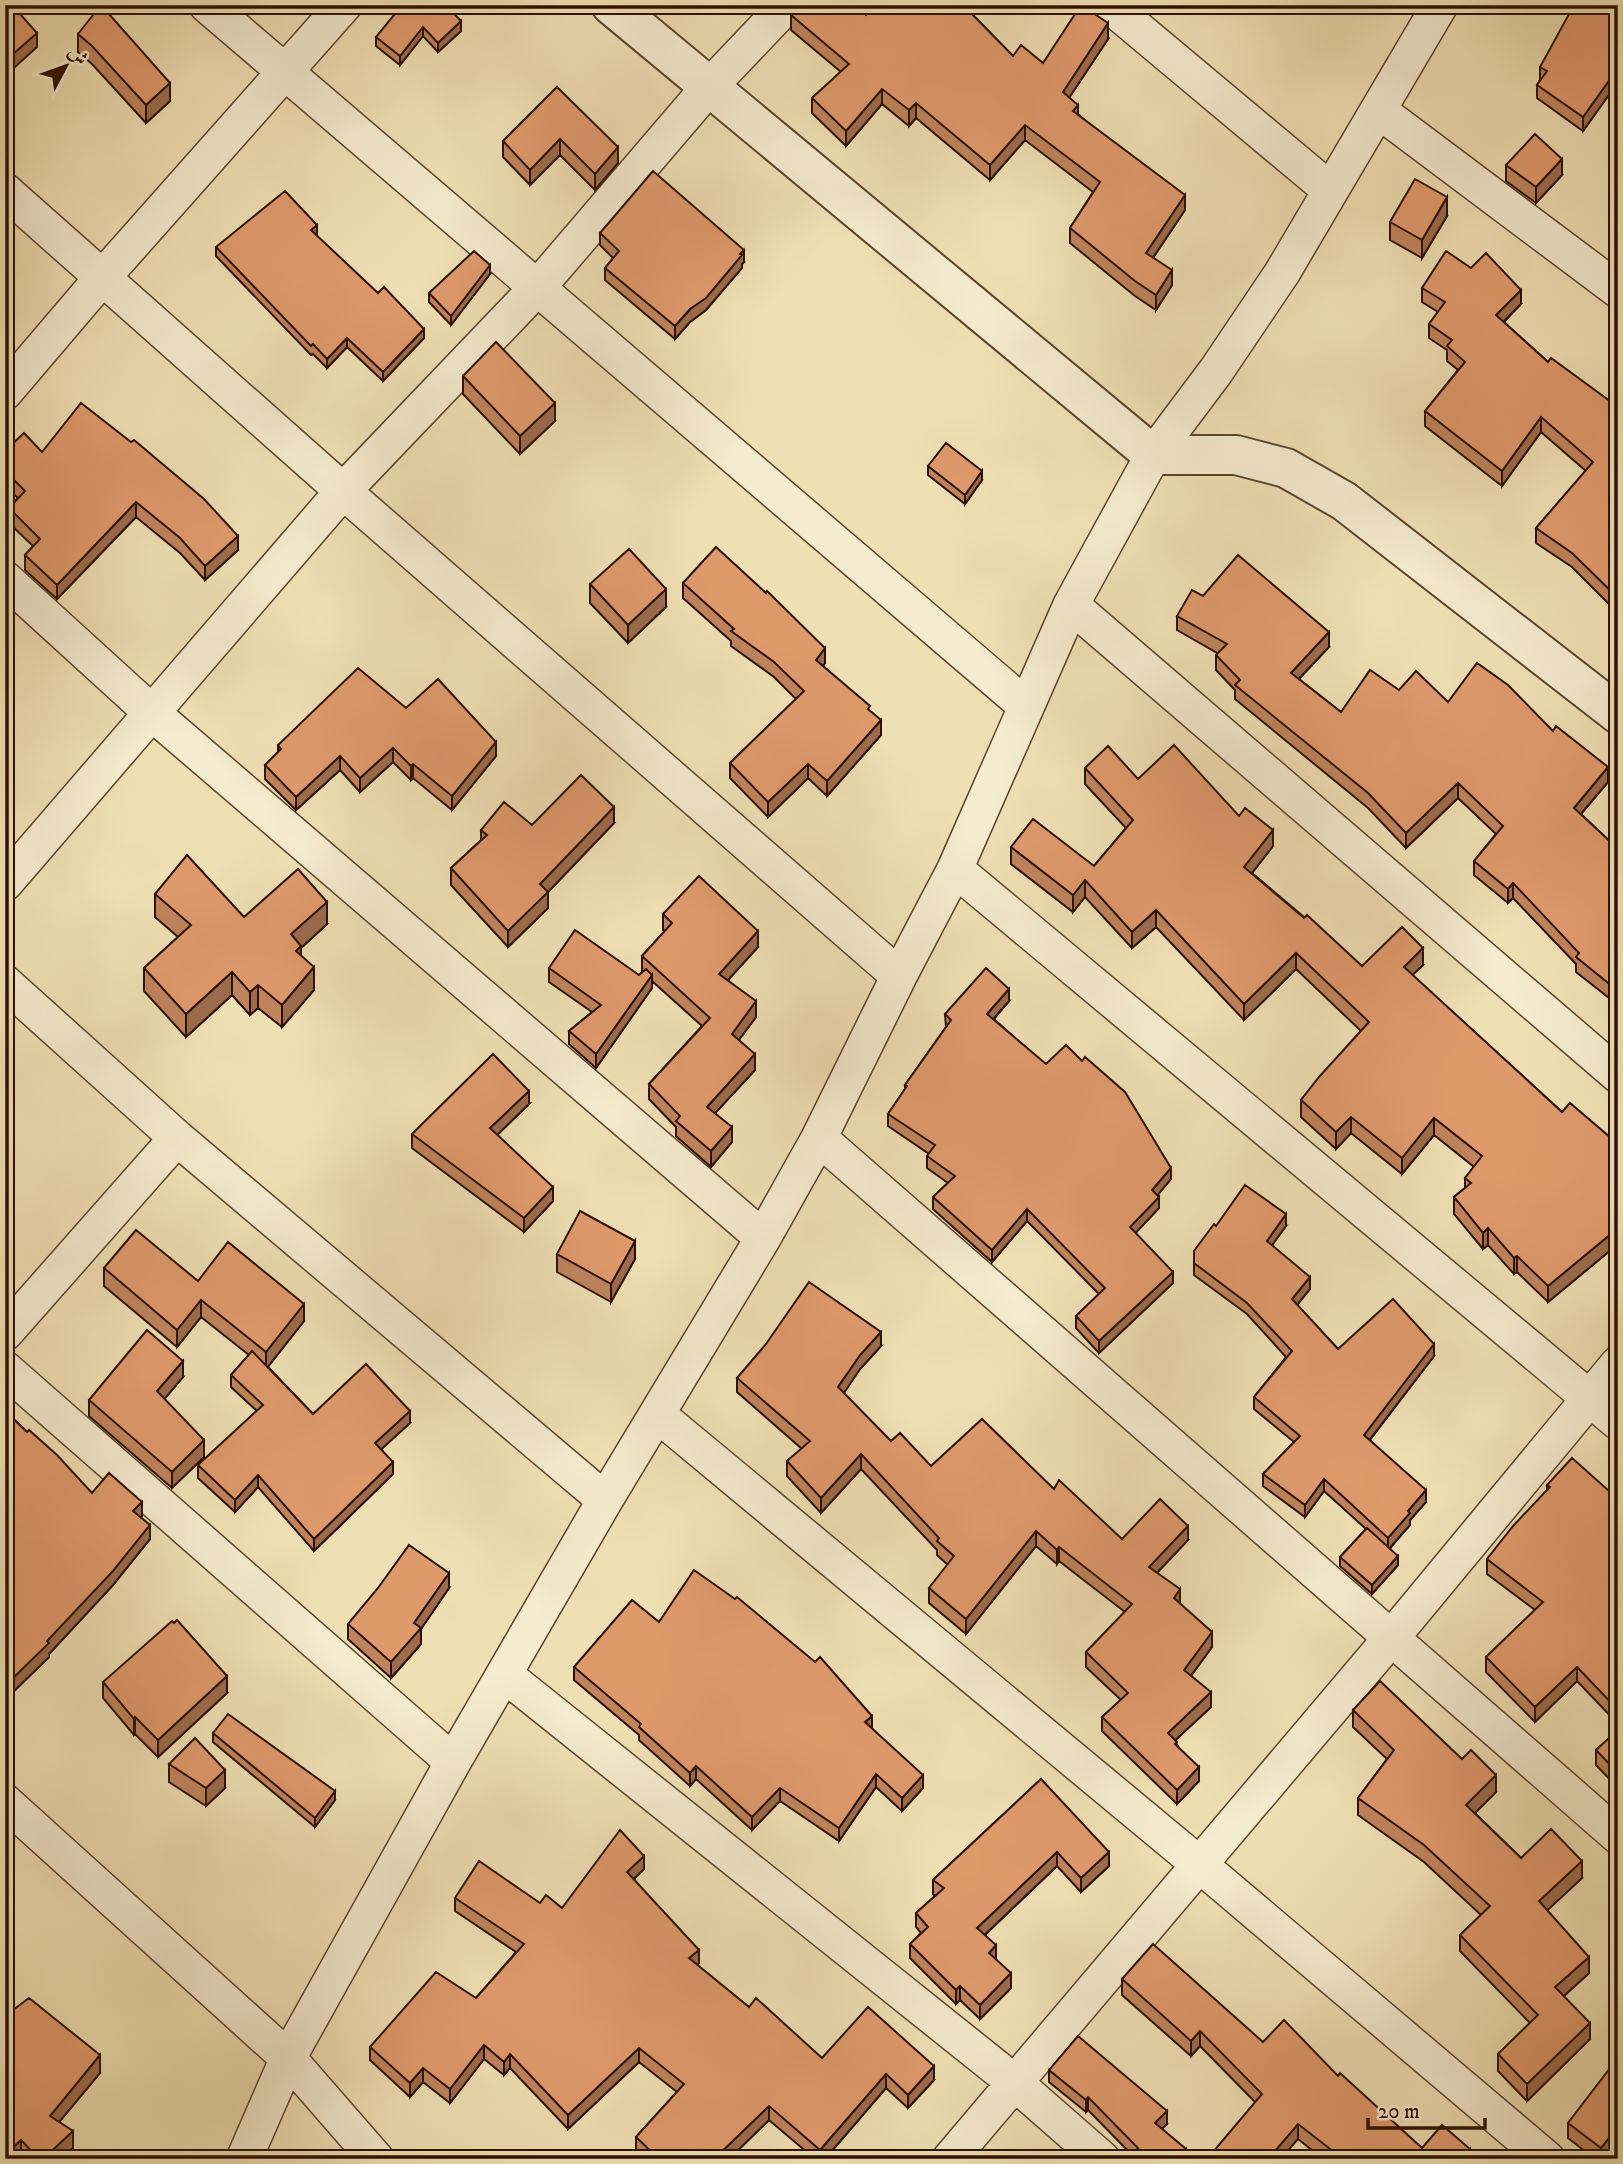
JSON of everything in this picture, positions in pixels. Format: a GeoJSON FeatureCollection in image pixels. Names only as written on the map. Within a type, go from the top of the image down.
{"type":"FeatureCollection","features":[{"type":"Feature","properties":{"kind":"street"},"geometry":{"type":"LineString","coordinates":[[207,5],[1026,706]]}},
{"type":"Feature","properties":{"kind":"street"},"geometry":{"type":"LineString","coordinates":[[5,392],[102,278],[344,5]]}},
{"type":"Feature","properties":{"kind":"street"},"geometry":{"type":"LineString","coordinates":[[611,5],[1153,456],[1236,456],[1286,468],[1344,501],[1618,714]]}},
{"type":"Feature","properties":{"kind":"street"},"geometry":{"type":"LineString","coordinates":[[5,883],[343,491],[538,287],[709,88],[787,5]]}},
{"type":"Feature","properties":{"kind":"street"},"geometry":{"type":"LineString","coordinates":[[1109,5],[1330,190]]}},
{"type":"Feature","properties":{"kind":"street"},"geometry":{"type":"LineString","coordinates":[[244,2159],[288,2058],[453,1762],[819,1139],[955,869],[1071,605],[1153,456],[1216,371],[1282,272],[1440,5]]}},
{"type":"Feature","properties":{"kind":"street"},"geometry":{"type":"LineString","coordinates":[[1378,110],[1618,290]]}},
{"type":"Feature","properties":{"kind":"street"},"geometry":{"type":"LineString","coordinates":[[5,191],[343,491],[899,976]]}},
{"type":"Feature","properties":{"kind":"street"},"geometry":{"type":"LineString","coordinates":[[5,579],[151,712],[763,1238]]}},
{"type":"Feature","properties":{"kind":"street"},"geometry":{"type":"LineString","coordinates":[[1071,605],[1618,1075]]}},
{"type":"Feature","properties":{"kind":"street"},"geometry":{"type":"LineString","coordinates":[[955,869],[1618,1422]]}},
{"type":"Feature","properties":{"kind":"street"},"geometry":{"type":"LineString","coordinates":[[5,983],[177,1138],[605,1500]]}},
{"type":"Feature","properties":{"kind":"street"},"geometry":{"type":"LineString","coordinates":[[5,1333],[177,1138]]}},
{"type":"Feature","properties":{"kind":"street"},"geometry":{"type":"LineString","coordinates":[[819,1139],[1618,1836]]}},
{"type":"Feature","properties":{"kind":"street"},"geometry":{"type":"LineString","coordinates":[[950,2159],[1392,1637],[1618,1364]]}},
{"type":"Feature","properties":{"kind":"street"},"geometry":{"type":"LineString","coordinates":[[5,1369],[453,1762]]}},
{"type":"Feature","properties":{"kind":"street"},"geometry":{"type":"LineString","coordinates":[[656,1414],[1200,1865],[1547,2159]]}},
{"type":"Feature","properties":{"kind":"street"},"geometry":{"type":"LineString","coordinates":[[505,1675],[1014,2082],[1102,2159]]}},
{"type":"Feature","properties":{"kind":"street"},"geometry":{"type":"LineString","coordinates":[[5,1802],[288,2058],[376,2159]]}},
{"type":"Feature","properties":{"kind":"building"},"geometry":{"type":"Polygon","coordinates":[[[5,5],[12,5],[37,33],[5,61],[5,5]]]}},
{"type":"Feature","properties":{"kind":"building"},"geometry":{"type":"Polygon","coordinates":[[[101,5],[170,83],[146,105],[78,34],[101,5]]]}},
{"type":"Feature","properties":{"kind":"building"},"geometry":{"type":"Polygon","coordinates":[[[402,5],[446,5],[461,21],[438,43],[423,27],[400,56],[376,37],[402,5]]]}},
{"type":"Feature","properties":{"kind":"building"},"geometry":{"type":"Polygon","coordinates":[[[799,5],[854,5],[866,15],[876,5],[966,5],[1013,56],[1021,45],[1043,63],[1081,5],[1108,23],[1063,92],[1078,105],[1073,111],[1185,195],[1146,253],[1172,270],[1156,295],[1070,228],[1100,182],[1025,125],[990,165],[916,103],[909,110],[882,89],[846,131],[812,98],[849,64],[791,15],[799,5]]]}},
{"type":"Feature","properties":{"kind":"building"},"geometry":{"type":"Polygon","coordinates":[[[1574,5],[1618,5],[1618,10],[1611,20],[1618,24],[1618,68],[1583,117],[1537,85],[1547,71],[1540,67],[1574,5]]]}},
{"type":"Feature","properties":{"kind":"building"},"geometry":{"type":"Polygon","coordinates":[[[557,87],[618,147],[595,174],[560,139],[530,170],[503,141],[557,87]]]}},
{"type":"Feature","properties":{"kind":"building"},"geometry":{"type":"Polygon","coordinates":[[[1535,134],[1562,159],[1536,187],[1506,165],[1535,134]]]}},
{"type":"Feature","properties":{"kind":"building"},"geometry":{"type":"Polygon","coordinates":[[[653,171],[744,250],[706,298],[690,309],[675,326],[605,268],[619,251],[600,233],[653,171]]]}},
{"type":"Feature","properties":{"kind":"building"},"geometry":{"type":"Polygon","coordinates":[[[1415,179],[1447,197],[1422,240],[1390,222],[1415,179]]]}},
{"type":"Feature","properties":{"kind":"building"},"geometry":{"type":"Polygon","coordinates":[[[285,191],[317,225],[311,230],[378,293],[384,287],[424,329],[383,372],[347,338],[327,359],[313,344],[311,346],[216,247],[285,191]]]}},
{"type":"Feature","properties":{"kind":"building"},"geometry":{"type":"Polygon","coordinates":[[[474,251],[490,265],[451,316],[429,293],[474,251]]]}},
{"type":"Feature","properties":{"kind":"building"},"geometry":{"type":"Polygon","coordinates":[[[1446,251],[1471,268],[1486,253],[1521,290],[1496,315],[1548,362],[1551,358],[1618,407],[1618,598],[1572,553],[1536,528],[1593,462],[1541,417],[1502,471],[1425,411],[1465,362],[1447,346],[1452,340],[1429,324],[1445,302],[1422,288],[1446,251]]]}},
{"type":"Feature","properties":{"kind":"building"},"geometry":{"type":"Polygon","coordinates":[[[496,342],[555,403],[520,436],[463,376],[496,342]]]}},
{"type":"Feature","properties":{"kind":"building"},"geometry":{"type":"Polygon","coordinates":[[[81,403],[131,442],[134,440],[204,499],[238,536],[205,566],[180,538],[136,502],[57,585],[25,555],[40,539],[9,508],[25,491],[5,471],[5,451],[24,433],[42,452],[81,403]]]}},
{"type":"Feature","properties":{"kind":"building"},"geometry":{"type":"Polygon","coordinates":[[[946,443],[982,471],[965,495],[928,466],[946,443]]]}},
{"type":"Feature","properties":{"kind":"building"},"geometry":{"type":"Polygon","coordinates":[[[716,547],[766,593],[767,591],[825,648],[816,660],[870,706],[868,709],[881,720],[827,781],[808,764],[768,802],[730,763],[804,691],[774,662],[731,631],[734,629],[683,583],[716,547]]]}},
{"type":"Feature","properties":{"kind":"building"},"geometry":{"type":"Polygon","coordinates":[[[629,549],[666,589],[628,625],[590,584],[629,549]]]}},
{"type":"Feature","properties":{"kind":"building"},"geometry":{"type":"Polygon","coordinates":[[[1238,555],[1329,632],[1291,673],[1341,712],[1370,670],[1399,690],[1416,671],[1448,702],[1477,663],[1508,685],[1553,731],[1556,726],[1608,767],[1574,808],[1618,849],[1618,991],[1576,957],[1579,953],[1513,883],[1508,889],[1474,861],[1503,826],[1458,783],[1406,833],[1368,793],[1235,685],[1240,680],[1216,655],[1227,644],[1177,616],[1192,590],[1203,596],[1238,555]]]}},
{"type":"Feature","properties":{"kind":"building"},"geometry":{"type":"Polygon","coordinates":[[[358,668],[406,708],[438,679],[496,742],[452,796],[413,764],[411,766],[393,748],[360,778],[340,756],[296,797],[265,765],[281,749],[278,745],[358,668]]]}},
{"type":"Feature","properties":{"kind":"building"},"geometry":{"type":"Polygon","coordinates":[[[1174,745],[1239,816],[1245,808],[1273,830],[1244,867],[1304,918],[1307,915],[1362,966],[1402,927],[1423,948],[1404,967],[1562,1112],[1570,1103],[1618,1144],[1618,1228],[1548,1286],[1517,1256],[1514,1258],[1488,1228],[1483,1233],[1454,1197],[1471,1183],[1465,1178],[1482,1156],[1434,1118],[1402,1158],[1351,1117],[1336,1132],[1301,1100],[1369,1022],[1296,953],[1244,1004],[1156,910],[1132,932],[1085,880],[1073,895],[1011,847],[1033,819],[1094,866],[1133,820],[1085,768],[1108,746],[1138,779],[1174,745]]]}},
{"type":"Feature","properties":{"kind":"building"},"geometry":{"type":"Polygon","coordinates":[[[581,775],[614,807],[540,884],[548,892],[508,931],[451,868],[487,835],[481,830],[504,802],[532,825],[581,775]]]}},
{"type":"Feature","properties":{"kind":"building"},"geometry":{"type":"Polygon","coordinates":[[[5,798],[12,805],[5,812],[5,798]]]}},
{"type":"Feature","properties":{"kind":"building"},"geometry":{"type":"Polygon","coordinates":[[[187,855],[244,917],[298,869],[327,902],[291,934],[301,946],[296,951],[314,967],[282,1005],[258,985],[250,992],[232,972],[186,1014],[144,968],[191,925],[155,894],[187,855]]]}},
{"type":"Feature","properties":{"kind":"building"},"geometry":{"type":"Polygon","coordinates":[[[699,876],[758,931],[719,974],[756,1001],[732,1034],[755,1054],[707,1107],[732,1127],[711,1151],[676,1121],[680,1116],[649,1084],[710,1018],[642,956],[672,923],[663,914],[699,876]]]}},
{"type":"Feature","properties":{"kind":"building"},"geometry":{"type":"Polygon","coordinates":[[[575,930],[639,975],[646,969],[652,975],[596,1054],[569,1031],[601,1005],[549,968],[575,930]]]}},
{"type":"Feature","properties":{"kind":"building"},"geometry":{"type":"Polygon","coordinates":[[[986,968],[1009,989],[987,1014],[1046,1064],[1066,1045],[1082,1061],[1085,1057],[1125,1092],[1171,1168],[1152,1190],[1159,1197],[1130,1227],[1173,1272],[1099,1341],[1076,1316],[1105,1288],[1027,1209],[992,1250],[933,1197],[955,1176],[927,1156],[935,1145],[888,1114],[951,1020],[945,1014],[986,968]]]}},
{"type":"Feature","properties":{"kind":"building"},"geometry":{"type":"Polygon","coordinates":[[[493,1054],[529,1091],[490,1128],[553,1187],[524,1218],[412,1134],[493,1054]]]}},
{"type":"Feature","properties":{"kind":"building"},"geometry":{"type":"Polygon","coordinates":[[[1245,1185],[1286,1214],[1267,1241],[1310,1277],[1292,1299],[1338,1349],[1393,1299],[1434,1344],[1364,1435],[1426,1490],[1388,1538],[1324,1479],[1305,1505],[1263,1474],[1300,1436],[1254,1397],[1292,1351],[1247,1303],[1194,1263],[1194,1251],[1214,1224],[1216,1226],[1245,1185]]]}},
{"type":"Feature","properties":{"kind":"building"},"geometry":{"type":"Polygon","coordinates":[[[580,1211],[635,1241],[611,1284],[557,1254],[580,1211]]]}},
{"type":"Feature","properties":{"kind":"building"},"geometry":{"type":"Polygon","coordinates":[[[136,1230],[198,1281],[228,1242],[304,1304],[266,1352],[201,1300],[177,1330],[104,1268],[136,1230]]]}},
{"type":"Feature","properties":{"kind":"building"},"geometry":{"type":"Polygon","coordinates":[[[809,1282],[881,1332],[860,1355],[838,1387],[891,1441],[900,1433],[931,1466],[982,1419],[1054,1489],[1059,1480],[1122,1539],[1160,1499],[1188,1526],[1149,1567],[1180,1589],[1174,1598],[1212,1632],[1184,1670],[1211,1692],[1168,1733],[1177,1742],[1175,1744],[1199,1767],[1177,1790],[1102,1717],[1128,1693],[1086,1652],[1132,1604],[1059,1547],[1057,1550],[1036,1531],[966,1619],[929,1588],[954,1556],[937,1541],[939,1538],[861,1454],[821,1498],[787,1461],[810,1441],[737,1378],[766,1344],[809,1282]]]}},
{"type":"Feature","properties":{"kind":"building"},"geometry":{"type":"Polygon","coordinates":[[[147,1330],[183,1361],[157,1391],[204,1440],[172,1472],[89,1400],[147,1330]]]}},
{"type":"Feature","properties":{"kind":"building"},"geometry":{"type":"Polygon","coordinates":[[[252,1351],[313,1414],[366,1364],[410,1411],[375,1443],[393,1462],[314,1539],[258,1475],[235,1500],[198,1465],[263,1405],[231,1375],[252,1351]]]}},
{"type":"Feature","properties":{"kind":"building"},"geometry":{"type":"Polygon","coordinates":[[[5,1411],[57,1455],[92,1493],[109,1473],[142,1502],[133,1511],[150,1525],[113,1571],[47,1641],[49,1643],[12,1679],[5,1672],[5,1411]]]}},
{"type":"Feature","properties":{"kind":"building"},"geometry":{"type":"Polygon","coordinates":[[[1572,1458],[1618,1499],[1618,1710],[1577,1667],[1535,1707],[1486,1657],[1543,1602],[1487,1559],[1572,1458]]]}},
{"type":"Feature","properties":{"kind":"building"},"geometry":{"type":"Polygon","coordinates":[[[1367,1528],[1398,1556],[1372,1585],[1340,1557],[1367,1528]]]}},
{"type":"Feature","properties":{"kind":"building"},"geometry":{"type":"Polygon","coordinates":[[[409,1545],[449,1573],[414,1623],[421,1628],[391,1662],[348,1624],[409,1545]]]}},
{"type":"Feature","properties":{"kind":"building"},"geometry":{"type":"Polygon","coordinates":[[[694,1570],[735,1599],[737,1597],[815,1662],[820,1657],[872,1716],[865,1722],[923,1775],[902,1798],[876,1774],[839,1828],[780,1788],[752,1817],[696,1766],[690,1773],[639,1727],[641,1724],[574,1667],[632,1600],[659,1622],[694,1570]]]}},
{"type":"Feature","properties":{"kind":"building"},"geometry":{"type":"Polygon","coordinates":[[[177,1620],[227,1676],[158,1740],[135,1717],[134,1719],[103,1682],[172,1621],[174,1623],[177,1620]]]}},
{"type":"Feature","properties":{"kind":"building"},"geometry":{"type":"Polygon","coordinates":[[[1380,1681],[1462,1759],[1471,1750],[1496,1775],[1466,1805],[1521,1858],[1551,1829],[1582,1861],[1539,1901],[1589,1957],[1555,1987],[1590,2023],[1527,2084],[1498,2054],[1538,2015],[1460,1935],[1490,1906],[1424,1845],[1358,1798],[1394,1750],[1353,1710],[1380,1681]]]}},
{"type":"Feature","properties":{"kind":"building"},"geometry":{"type":"Polygon","coordinates":[[[228,1714],[335,1791],[315,1818],[213,1733],[228,1714]]]}},
{"type":"Feature","properties":{"kind":"building"},"geometry":{"type":"Polygon","coordinates":[[[1618,1730],[1618,1773],[1596,1750],[1618,1730]]]}},
{"type":"Feature","properties":{"kind":"building"},"geometry":{"type":"Polygon","coordinates":[[[195,1738],[225,1770],[206,1788],[169,1764],[195,1738]]]}},
{"type":"Feature","properties":{"kind":"building"},"geometry":{"type":"Polygon","coordinates":[[[1041,1779],[1109,1852],[1081,1878],[1057,1852],[977,1928],[996,1945],[989,1953],[1011,1973],[980,2005],[960,1986],[956,1990],[910,1944],[928,1927],[916,1913],[944,1888],[933,1880],[1041,1779]]]}},
{"type":"Feature","properties":{"kind":"building"},"geometry":{"type":"Polygon","coordinates":[[[620,1830],[644,1856],[627,1872],[699,1950],[689,1958],[749,2007],[756,1998],[822,2058],[868,2007],[934,2066],[908,2095],[886,2074],[820,2150],[769,2106],[714,2159],[659,2159],[636,2137],[684,2084],[639,2048],[568,2115],[510,2054],[504,2062],[484,2045],[450,2089],[423,2068],[410,2083],[370,2047],[436,1972],[476,1998],[524,1944],[455,1898],[479,1861],[540,1903],[546,1895],[562,1908],[620,1830]]]}},
{"type":"Feature","properties":{"kind":"building"},"geometry":{"type":"Polygon","coordinates":[[[1153,1944],[1263,2042],[1284,2020],[1338,2076],[1340,2073],[1422,2148],[1442,2125],[1470,2149],[1461,2159],[1343,2159],[1298,2124],[1268,2159],[1207,2159],[1262,2094],[1200,2031],[1191,2041],[1122,1979],[1153,1944]]]}},
{"type":"Feature","properties":{"kind":"building"},"geometry":{"type":"Polygon","coordinates":[[[29,1998],[100,2055],[50,2116],[73,2131],[43,2159],[39,2159],[21,2140],[5,2155],[5,2016],[29,1998]]]}},
{"type":"Feature","properties":{"kind":"building"},"geometry":{"type":"Polygon","coordinates":[[[1078,2036],[1167,2111],[1155,2123],[1186,2149],[1178,2159],[1137,2159],[1132,2155],[1138,2148],[1088,2097],[1086,2100],[1049,2070],[1078,2036]]]}},
{"type":"Feature","properties":{"kind":"building"},"geometry":{"type":"Polygon","coordinates":[[[1618,2058],[1618,2127],[1601,2148],[1568,2123],[1618,2058]]]}}]}
